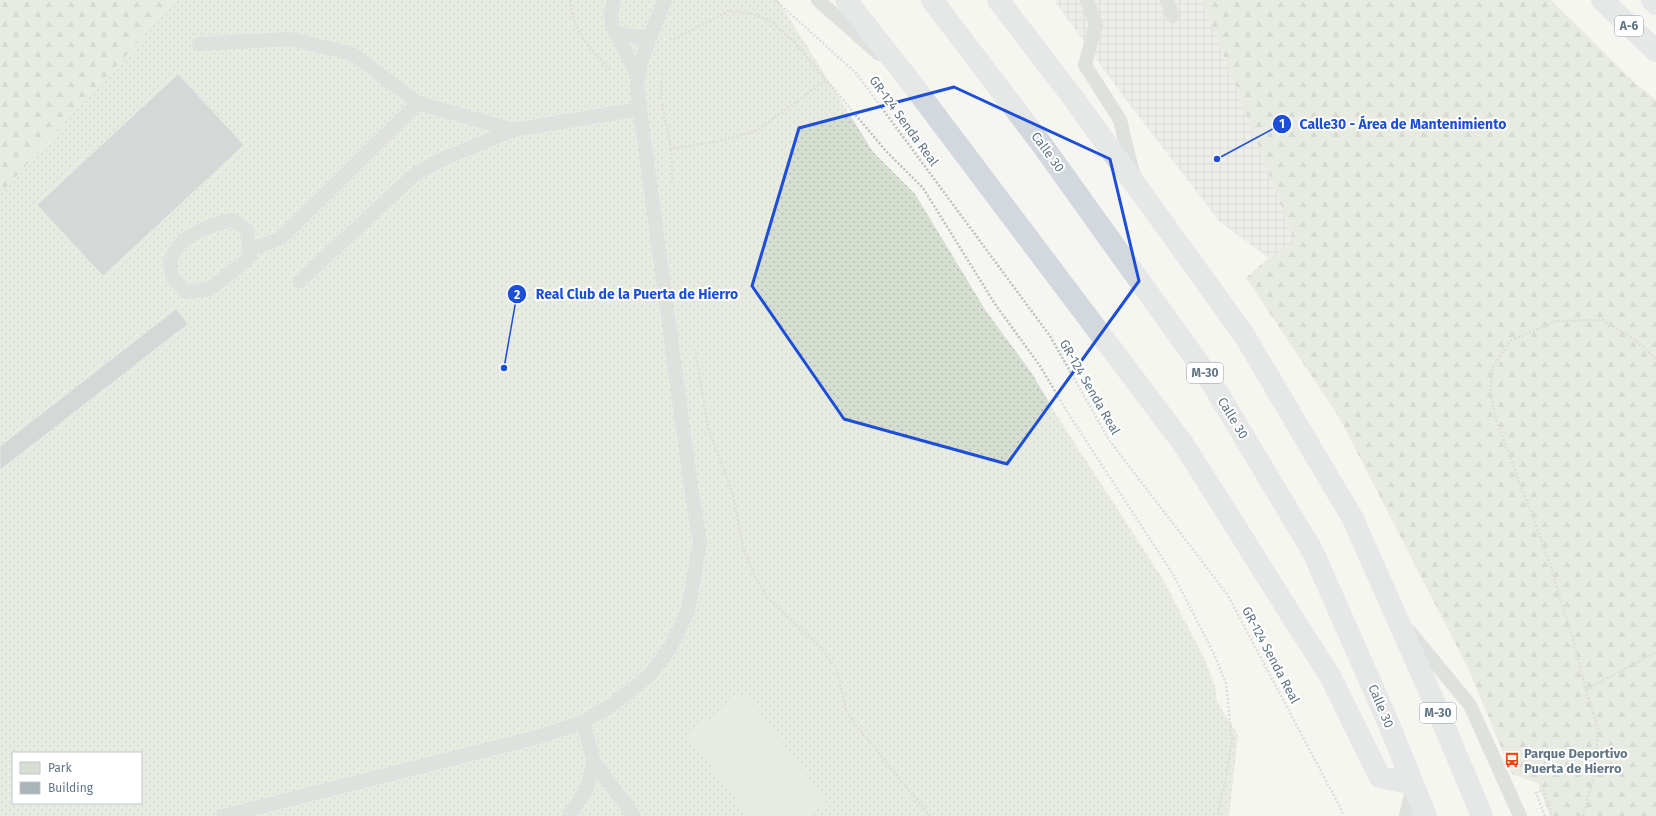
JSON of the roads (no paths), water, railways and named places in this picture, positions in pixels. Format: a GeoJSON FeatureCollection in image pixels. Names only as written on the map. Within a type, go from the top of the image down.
{"type":"FeatureCollection","features":[{"type":"Feature","properties":{"kind":"highway"},"geometry":{"type":"LineString","coordinates":[[846,0],[909,80],[1184,445],[1331,678],[1380,777],[1413,784]]}},
{"type":"Feature","properties":{"kind":"highway","name":"Calle 30"},"geometry":{"type":"LineString","coordinates":[[932,0],[1040,142],[1207,375],[1313,552],[1388,722],[1426,816]]}},
{"type":"Feature","properties":{"kind":"highway","name":"M-30"},"geometry":{"type":"LineString","coordinates":[[998,0],[1071,95],[1244,335],[1353,519],[1482,816]]}},
{"type":"Feature","properties":{"kind":"highway","name":"A-6"},"geometry":{"type":"LineString","coordinates":[[1602,0],[1656,51]]}},
{"type":"Feature","properties":{"kind":"highway","name":"A-6"},"geometry":{"type":"LineString","coordinates":[[1652,0],[1656,4]]}},
{"type":"Feature","properties":{"kind":"lane"},"geometry":{"type":"LineString","coordinates":[[223,816],[538,737],[583,722],[614,704],[650,675],[670,648],[688,612],[700,541],[691,487],[640,109],[638,82],[612,26],[611,14],[614,0]]}},
{"type":"Feature","properties":{"kind":"lane"},"geometry":{"type":"LineString","coordinates":[[638,82],[657,39],[665,0]]}},
{"type":"Feature","properties":{"kind":"lane"},"geometry":{"type":"LineString","coordinates":[[818,0],[909,80]]}},
{"type":"Feature","properties":{"kind":"lane"},"geometry":{"type":"LineString","coordinates":[[1086,0],[1096,24],[1085,65],[1120,120],[1136,186]]}},
{"type":"Feature","properties":{"kind":"lane"},"geometry":{"type":"LineString","coordinates":[[1167,0],[1173,16]]}},
{"type":"Feature","properties":{"kind":"lane"},"geometry":{"type":"LineString","coordinates":[[615,33],[657,39]]}},
{"type":"Feature","properties":{"kind":"lane"},"geometry":{"type":"LineString","coordinates":[[199,44],[290,39],[353,54],[418,104],[513,130]]}},
{"type":"Feature","properties":{"kind":"lane"},"geometry":{"type":"LineString","coordinates":[[249,250],[281,238],[418,104]]}},
{"type":"Feature","properties":{"kind":"lane"},"geometry":{"type":"LineString","coordinates":[[300,281],[414,175],[443,159],[513,130],[640,109]]}},
{"type":"Feature","properties":{"kind":"lane"},"geometry":{"type":"LineString","coordinates":[[232,220],[247,230],[249,250],[250,257],[210,289],[186,292],[172,277],[170,260],[180,244],[201,230],[221,221],[232,220]]}},
{"type":"Feature","properties":{"kind":"lane"},"geometry":{"type":"LineString","coordinates":[[1393,612],[1470,705],[1520,816]]}},
{"type":"Feature","properties":{"kind":"lane"},"geometry":{"type":"LineString","coordinates":[[583,722],[594,762],[634,816]]}},
{"type":"Feature","properties":{"kind":"lane"},"geometry":{"type":"LineString","coordinates":[[569,816],[587,788],[594,762]]}},
{"type":"Feature","properties":{"kind":"lane"},"geometry":{"type":"LineString","coordinates":[[1406,816],[1413,784]]}},
{"type":"Feature","properties":{"kind":"place","name":"Calle30 - Área de Mantenimiento"},"geometry":{"type":"Point","coordinates":[1217,159]}},
{"type":"Feature","properties":{"kind":"place","name":"Real Club de la Puerta de Hierro"},"geometry":{"type":"Point","coordinates":[504,368]}},
{"type":"Feature","properties":{"kind":"place","name":"Parque Deportivo Puerta de Hierro"},"geometry":{"type":"Point","coordinates":[1512,760]}}]}
